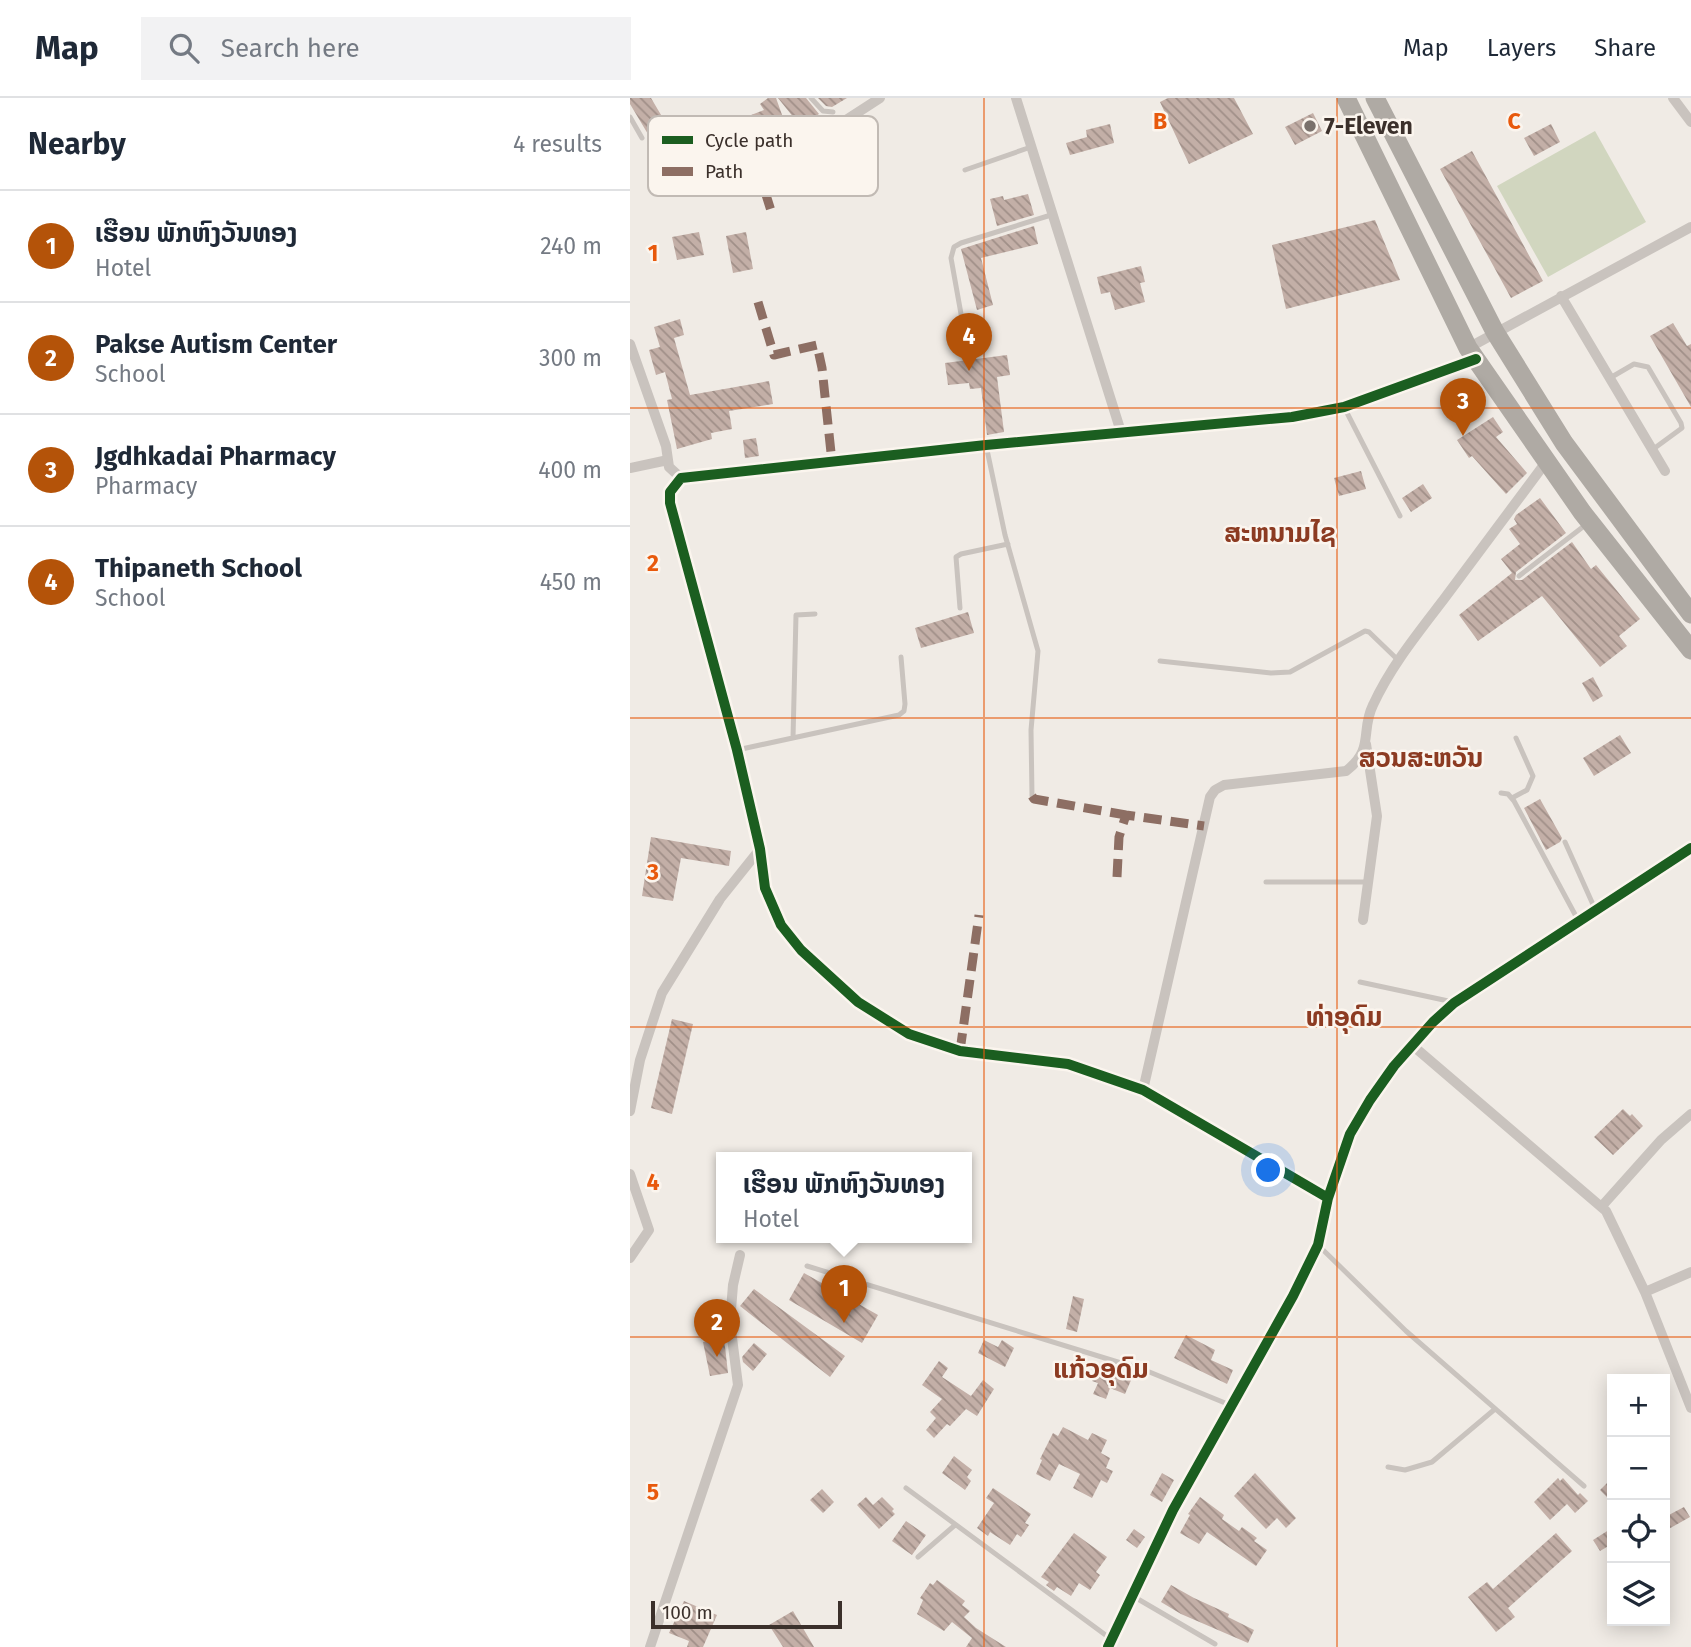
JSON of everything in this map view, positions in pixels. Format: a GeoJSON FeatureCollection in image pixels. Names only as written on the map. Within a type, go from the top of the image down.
{"type":"FeatureCollection","features":[{"type":"Feature","properties":{"kind":"highway"},"geometry":{"type":"LineString","coordinates":[[1346,98],[1472,353],[1546,462],[1691,650]]}},
{"type":"Feature","properties":{"kind":"highway"},"geometry":{"type":"LineString","coordinates":[[1375,98],[1495,332],[1564,443],[1691,614]]}},
{"type":"Feature","properties":{"kind":"street"},"geometry":{"type":"LineString","coordinates":[[853,116],[880,98]]}},
{"type":"Feature","properties":{"kind":"street"},"geometry":{"type":"LineString","coordinates":[[1016,98],[1121,432]]}},
{"type":"Feature","properties":{"kind":"street"},"geometry":{"type":"LineString","coordinates":[[1673,98],[1691,122]]}},
{"type":"Feature","properties":{"kind":"street"},"geometry":{"type":"LineString","coordinates":[[1328,1198],[1143,1090],[1068,1065],[948,1048],[926,1041],[858,1002],[801,950],[780,925],[765,888],[760,849],[737,750],[670,503],[670,492],[681,478],[986,445],[1292,417],[1344,407],[1472,353],[1495,332],[1691,227]]}},
{"type":"Feature","properties":{"kind":"street"},"geometry":{"type":"LineString","coordinates":[[1561,296],[1665,471]]}},
{"type":"Feature","properties":{"kind":"street"},"geometry":{"type":"LineString","coordinates":[[630,344],[666,446],[669,467],[681,478]]}},
{"type":"Feature","properties":{"kind":"street"},"geometry":{"type":"LineString","coordinates":[[630,468],[668,460]]}},
{"type":"Feature","properties":{"kind":"street"},"geometry":{"type":"LineString","coordinates":[[1363,920],[1377,816],[1366,744],[1368,716],[1398,660],[1546,462]]}},
{"type":"Feature","properties":{"kind":"street"},"geometry":{"type":"LineString","coordinates":[[1143,1090],[1210,797],[1224,785],[1346,771],[1357,763],[1366,744]]}},
{"type":"Feature","properties":{"kind":"street"},"geometry":{"type":"LineString","coordinates":[[1110,1643],[1172,1510],[1293,1296],[1318,1245],[1328,1198],[1350,1134],[1370,1100],[1412,1045],[1454,1003],[1691,848]]}},
{"type":"Feature","properties":{"kind":"street"},"geometry":{"type":"LineString","coordinates":[[630,1111],[635,1058],[662,993],[720,899],[760,849]]}},
{"type":"Feature","properties":{"kind":"street"},"geometry":{"type":"LineString","coordinates":[[1412,1045],[1602,1206],[1645,1292],[1691,1408]]}},
{"type":"Feature","properties":{"kind":"street"},"geometry":{"type":"LineString","coordinates":[[1602,1206],[1661,1140],[1691,1114]]}},
{"type":"Feature","properties":{"kind":"street"},"geometry":{"type":"LineString","coordinates":[[630,1174],[649,1230],[630,1258]]}},
{"type":"Feature","properties":{"kind":"street"},"geometry":{"type":"LineString","coordinates":[[650,1647],[738,1385],[730,1322],[733,1285],[740,1255]]}},
{"type":"Feature","properties":{"kind":"street"},"geometry":{"type":"LineString","coordinates":[[1645,1292],[1691,1272]]}},
{"type":"Feature","properties":{"kind":"lane"},"geometry":{"type":"LineString","coordinates":[[811,98],[823,111],[833,112]]}},
{"type":"Feature","properties":{"kind":"lane"},"geometry":{"type":"LineString","coordinates":[[630,117],[642,138]]}},
{"type":"Feature","properties":{"kind":"lane"},"geometry":{"type":"LineString","coordinates":[[965,170],[1032,147]]}},
{"type":"Feature","properties":{"kind":"lane"},"geometry":{"type":"LineString","coordinates":[[963,325],[951,258],[954,247],[1053,214]]}},
{"type":"Feature","properties":{"kind":"lane"},"geometry":{"type":"LineString","coordinates":[[1610,378],[1634,364],[1648,367],[1674,411],[1682,428],[1652,450]]}},
{"type":"Feature","properties":{"kind":"lane"},"geometry":{"type":"LineString","coordinates":[[1344,407],[1400,516]]}},
{"type":"Feature","properties":{"kind":"lane"},"geometry":{"type":"LineString","coordinates":[[986,445],[1008,544],[1038,651],[1031,730],[1031,796]]}},
{"type":"Feature","properties":{"kind":"lane"},"geometry":{"type":"LineString","coordinates":[[1519,576],[1590,521]]}},
{"type":"Feature","properties":{"kind":"lane"},"geometry":{"type":"LineString","coordinates":[[960,608],[956,557],[1008,544]]}},
{"type":"Feature","properties":{"kind":"lane"},"geometry":{"type":"LineString","coordinates":[[793,737],[796,615],[815,614]]}},
{"type":"Feature","properties":{"kind":"lane"},"geometry":{"type":"LineString","coordinates":[[1160,661],[1271,673],[1290,672],[1365,631],[1398,660]]}},
{"type":"Feature","properties":{"kind":"lane"},"geometry":{"type":"LineString","coordinates":[[737,750],[899,715],[904,711],[901,657]]}},
{"type":"Feature","properties":{"kind":"lane"},"geometry":{"type":"LineString","coordinates":[[1512,798],[1527,790],[1533,780],[1532,771],[1516,738]]}},
{"type":"Feature","properties":{"kind":"lane"},"geometry":{"type":"LineString","coordinates":[[1501,793],[1512,798],[1578,920]]}},
{"type":"Feature","properties":{"kind":"lane"},"geometry":{"type":"LineString","coordinates":[[1565,842],[1595,909]]}},
{"type":"Feature","properties":{"kind":"lane"},"geometry":{"type":"LineString","coordinates":[[1266,882],[1368,882]]}},
{"type":"Feature","properties":{"kind":"lane"},"geometry":{"type":"LineString","coordinates":[[1360,982],[1454,1003]]}},
{"type":"Feature","properties":{"kind":"lane"},"geometry":{"type":"LineString","coordinates":[[1318,1245],[1406,1331],[1584,1486]]}},
{"type":"Feature","properties":{"kind":"lane"},"geometry":{"type":"LineString","coordinates":[[807,1266],[1147,1371],[1230,1405]]}},
{"type":"Feature","properties":{"kind":"lane"},"geometry":{"type":"LineString","coordinates":[[1388,1466],[1405,1470],[1432,1462],[1495,1409]]}},
{"type":"Feature","properties":{"kind":"lane"},"geometry":{"type":"LineString","coordinates":[[906,1488],[1110,1643]]}},
{"type":"Feature","properties":{"kind":"lane"},"geometry":{"type":"LineString","coordinates":[[918,1557],[955,1525]]}},
{"type":"Feature","properties":{"kind":"lane"},"geometry":{"type":"LineString","coordinates":[[1131,1595],[1215,1644]]}},
{"type":"Feature","properties":{"kind":"green space"},"geometry":{"type":"Polygon","coordinates":[[[1595,131],[1646,222],[1548,277],[1497,186],[1595,131]]]}},
{"type":"Feature","properties":{"kind":"building"},"geometry":{"type":"Polygon","coordinates":[[[630,98],[651,98],[662,116],[648,116],[648,134],[630,104],[630,98]]]}},
{"type":"Feature","properties":{"kind":"building"},"geometry":{"type":"Polygon","coordinates":[[[768,98],[776,98],[782,116],[749,116],[764,110],[760,104],[768,98]]]}},
{"type":"Feature","properties":{"kind":"building"},"geometry":{"type":"Polygon","coordinates":[[[778,98],[806,98],[819,114],[816,116],[792,116],[778,98]]]}},
{"type":"Feature","properties":{"kind":"building"},"geometry":{"type":"Polygon","coordinates":[[[818,98],[847,98],[832,107],[826,106],[818,98]]]}},
{"type":"Feature","properties":{"kind":"building"},"geometry":{"type":"Polygon","coordinates":[[[1168,98],[1234,98],[1253,134],[1189,164],[1160,102],[1168,98]]]}},
{"type":"Feature","properties":{"kind":"building"},"geometry":{"type":"Polygon","coordinates":[[[1313,113],[1322,131],[1295,145],[1285,127],[1313,113]]]}},
{"type":"Feature","properties":{"kind":"building"},"geometry":{"type":"Polygon","coordinates":[[[1110,124],[1114,143],[1070,155],[1066,143],[1087,137],[1086,130],[1110,124]]]}},
{"type":"Feature","properties":{"kind":"building"},"geometry":{"type":"Polygon","coordinates":[[[1551,124],[1560,142],[1534,156],[1524,138],[1551,124]]]}},
{"type":"Feature","properties":{"kind":"building"},"geometry":{"type":"Polygon","coordinates":[[[1472,151],[1543,281],[1511,298],[1440,169],[1472,151]]]}},
{"type":"Feature","properties":{"kind":"building"},"geometry":{"type":"Polygon","coordinates":[[[1028,194],[1034,215],[997,226],[990,199],[1003,196],[1004,200],[1028,194]]]}},
{"type":"Feature","properties":{"kind":"building"},"geometry":{"type":"Polygon","coordinates":[[[1375,220],[1400,280],[1286,309],[1272,245],[1375,220]]]}},
{"type":"Feature","properties":{"kind":"building"},"geometry":{"type":"Polygon","coordinates":[[[1034,226],[1038,244],[981,258],[993,305],[977,310],[961,249],[1034,226]]]}},
{"type":"Feature","properties":{"kind":"building"},"geometry":{"type":"Polygon","coordinates":[[[699,232],[704,255],[677,260],[672,237],[699,232]]]}},
{"type":"Feature","properties":{"kind":"building"},"geometry":{"type":"Polygon","coordinates":[[[746,232],[753,269],[733,273],[726,236],[746,232]]]}},
{"type":"Feature","properties":{"kind":"building"},"geometry":{"type":"Polygon","coordinates":[[[1141,266],[1145,282],[1140,283],[1145,302],[1115,310],[1110,292],[1101,294],[1097,277],[1141,266]]]}},
{"type":"Feature","properties":{"kind":"building"},"geometry":{"type":"Polygon","coordinates":[[[680,319],[684,335],[674,338],[690,395],[769,381],[773,404],[729,411],[732,429],[711,433],[712,439],[677,449],[667,400],[672,399],[665,372],[656,375],[649,350],[660,347],[654,327],[680,319]]]}},
{"type":"Feature","properties":{"kind":"building"},"geometry":{"type":"Polygon","coordinates":[[[1673,323],[1687,346],[1691,344],[1691,407],[1650,336],[1673,323]]]}},
{"type":"Feature","properties":{"kind":"building"},"geometry":{"type":"Polygon","coordinates":[[[1007,355],[1010,375],[997,377],[1004,432],[987,435],[981,388],[970,389],[969,383],[948,385],[945,363],[1007,355]]]}},
{"type":"Feature","properties":{"kind":"building"},"geometry":{"type":"Polygon","coordinates":[[[1493,417],[1503,432],[1496,437],[1527,473],[1506,494],[1472,456],[1469,458],[1457,440],[1493,417]]]}},
{"type":"Feature","properties":{"kind":"building"},"geometry":{"type":"Polygon","coordinates":[[[756,438],[759,456],[745,458],[743,440],[756,438]]]}},
{"type":"Feature","properties":{"kind":"building"},"geometry":{"type":"Polygon","coordinates":[[[1361,471],[1366,489],[1339,496],[1334,478],[1361,471]]]}},
{"type":"Feature","properties":{"kind":"building"},"geometry":{"type":"Polygon","coordinates":[[[1423,484],[1432,498],[1411,512],[1402,498],[1423,484]]]}},
{"type":"Feature","properties":{"kind":"building"},"geometry":{"type":"Polygon","coordinates":[[[1540,498],[1566,533],[1516,572],[1515,580],[1522,580],[1572,542],[1591,569],[1596,565],[1640,619],[1619,636],[1627,646],[1600,667],[1542,596],[1478,641],[1459,615],[1512,573],[1501,559],[1520,544],[1509,529],[1517,524],[1514,519],[1516,515],[1540,498]]]}},
{"type":"Feature","properties":{"kind":"building"},"geometry":{"type":"Polygon","coordinates":[[[968,612],[974,633],[921,648],[915,628],[968,612]]]}},
{"type":"Feature","properties":{"kind":"building"},"geometry":{"type":"Polygon","coordinates":[[[1593,677],[1603,696],[1593,702],[1582,683],[1593,677]]]}},
{"type":"Feature","properties":{"kind":"building"},"geometry":{"type":"Polygon","coordinates":[[[1620,735],[1631,753],[1594,776],[1583,758],[1620,735]]]}},
{"type":"Feature","properties":{"kind":"building"},"geometry":{"type":"Polygon","coordinates":[[[1540,799],[1562,838],[1546,850],[1524,808],[1540,799]]]}},
{"type":"Feature","properties":{"kind":"building"},"geometry":{"type":"Polygon","coordinates":[[[651,837],[731,851],[729,866],[681,858],[673,901],[642,896],[651,837]]]}},
{"type":"Feature","properties":{"kind":"building"},"geometry":{"type":"Polygon","coordinates":[[[672,1019],[693,1024],[672,1114],[651,1108],[672,1019]]]}},
{"type":"Feature","properties":{"kind":"building"},"geometry":{"type":"Polygon","coordinates":[[[1623,1109],[1643,1126],[1613,1155],[1594,1137],[1623,1109]]]}},
{"type":"Feature","properties":{"kind":"building"},"geometry":{"type":"Polygon","coordinates":[[[804,1273],[878,1315],[862,1343],[789,1300],[804,1273]]]}},
{"type":"Feature","properties":{"kind":"building"},"geometry":{"type":"Polygon","coordinates":[[[754,1289],[845,1356],[830,1377],[740,1306],[754,1289]]]}},
{"type":"Feature","properties":{"kind":"building"},"geometry":{"type":"Polygon","coordinates":[[[1073,1296],[1084,1299],[1077,1332],[1066,1329],[1073,1296]]]}},
{"type":"Feature","properties":{"kind":"building"},"geometry":{"type":"Polygon","coordinates":[[[1186,1335],[1215,1350],[1211,1360],[1233,1370],[1227,1384],[1174,1358],[1186,1335]]]}},
{"type":"Feature","properties":{"kind":"building"},"geometry":{"type":"Polygon","coordinates":[[[724,1338],[728,1373],[710,1376],[703,1342],[724,1338]]]}},
{"type":"Feature","properties":{"kind":"building"},"geometry":{"type":"Polygon","coordinates":[[[984,1340],[998,1347],[1002,1340],[1014,1348],[1005,1367],[978,1353],[984,1340]]]}},
{"type":"Feature","properties":{"kind":"building"},"geometry":{"type":"Polygon","coordinates":[[[754,1343],[767,1354],[753,1371],[743,1362],[742,1357],[754,1343]]]}},
{"type":"Feature","properties":{"kind":"building"},"geometry":{"type":"Polygon","coordinates":[[[939,1361],[948,1368],[942,1377],[971,1396],[983,1380],[994,1389],[977,1416],[966,1409],[934,1438],[926,1430],[936,1418],[930,1412],[942,1399],[922,1385],[939,1361]]]}},
{"type":"Feature","properties":{"kind":"building"},"geometry":{"type":"Polygon","coordinates":[[[1099,1364],[1132,1378],[1125,1394],[1110,1388],[1106,1399],[1093,1394],[1098,1383],[1092,1381],[1099,1364]]]}},
{"type":"Feature","properties":{"kind":"building"},"geometry":{"type":"Polygon","coordinates":[[[1063,1427],[1088,1440],[1092,1433],[1107,1440],[1101,1453],[1110,1458],[1106,1468],[1113,1471],[1107,1483],[1101,1480],[1092,1498],[1073,1488],[1080,1474],[1059,1464],[1050,1481],[1036,1474],[1053,1433],[1058,1436],[1063,1427]]]}},
{"type":"Feature","properties":{"kind":"building"},"geometry":{"type":"Polygon","coordinates":[[[954,1456],[972,1470],[967,1477],[971,1481],[965,1490],[942,1473],[954,1456]]]}},
{"type":"Feature","properties":{"kind":"building"},"geometry":{"type":"Polygon","coordinates":[[[1162,1473],[1174,1480],[1162,1502],[1150,1495],[1162,1473]]]}},
{"type":"Feature","properties":{"kind":"building"},"geometry":{"type":"Polygon","coordinates":[[[1255,1473],[1296,1518],[1286,1528],[1277,1518],[1266,1529],[1234,1496],[1255,1473]]]}},
{"type":"Feature","properties":{"kind":"building"},"geometry":{"type":"Polygon","coordinates":[[[1558,1478],[1560,1481],[1563,1478],[1578,1495],[1580,1493],[1588,1501],[1575,1513],[1567,1504],[1550,1520],[1534,1502],[1558,1478]]]}},
{"type":"Feature","properties":{"kind":"building"},"geometry":{"type":"Polygon","coordinates":[[[1607,1483],[1607,1497],[1600,1490],[1607,1483]]]}},
{"type":"Feature","properties":{"kind":"building"},"geometry":{"type":"Polygon","coordinates":[[[993,1488],[1031,1514],[1025,1523],[1029,1525],[1021,1537],[1017,1534],[1010,1545],[990,1532],[988,1536],[977,1528],[994,1503],[986,1498],[993,1488]]]}},
{"type":"Feature","properties":{"kind":"building"},"geometry":{"type":"Polygon","coordinates":[[[822,1489],[834,1502],[823,1513],[810,1500],[822,1489]]]}},
{"type":"Feature","properties":{"kind":"building"},"geometry":{"type":"Polygon","coordinates":[[[866,1497],[873,1505],[882,1497],[894,1509],[892,1511],[895,1514],[879,1529],[857,1505],[866,1497]]]}},
{"type":"Feature","properties":{"kind":"building"},"geometry":{"type":"Polygon","coordinates":[[[1200,1497],[1224,1515],[1222,1519],[1239,1531],[1242,1527],[1257,1538],[1254,1541],[1267,1550],[1256,1566],[1207,1532],[1199,1544],[1180,1533],[1190,1515],[1188,1514],[1200,1497]]]}},
{"type":"Feature","properties":{"kind":"building"},"geometry":{"type":"Polygon","coordinates":[[[1684,1507],[1690,1517],[1670,1528],[1670,1514],[1684,1507]]]}},
{"type":"Feature","properties":{"kind":"building"},"geometry":{"type":"Polygon","coordinates":[[[906,1521],[926,1535],[912,1555],[892,1541],[906,1521]]]}},
{"type":"Feature","properties":{"kind":"building"},"geometry":{"type":"Polygon","coordinates":[[[1134,1529],[1145,1537],[1137,1548],[1126,1540],[1134,1529]]]}},
{"type":"Feature","properties":{"kind":"building"},"geometry":{"type":"Polygon","coordinates":[[[1607,1531],[1607,1547],[1600,1551],[1593,1540],[1607,1531]]]}},
{"type":"Feature","properties":{"kind":"building"},"geometry":{"type":"Polygon","coordinates":[[[1074,1533],[1107,1557],[1096,1572],[1100,1575],[1090,1590],[1079,1583],[1071,1596],[1057,1587],[1054,1591],[1046,1585],[1049,1582],[1041,1577],[1074,1533]]]}},
{"type":"Feature","properties":{"kind":"building"},"geometry":{"type":"Polygon","coordinates":[[[1556,1533],[1572,1551],[1508,1608],[1515,1617],[1496,1632],[1468,1597],[1487,1582],[1493,1589],[1556,1533]]]}},
{"type":"Feature","properties":{"kind":"building"},"geometry":{"type":"Polygon","coordinates":[[[937,1580],[965,1601],[962,1605],[970,1611],[964,1617],[1006,1647],[966,1647],[972,1638],[952,1622],[944,1631],[917,1614],[923,1600],[920,1598],[930,1583],[933,1585],[937,1580]]]}},
{"type":"Feature","properties":{"kind":"building"},"geometry":{"type":"Polygon","coordinates":[[[1171,1585],[1229,1614],[1228,1617],[1254,1630],[1248,1643],[1181,1614],[1161,1602],[1171,1585]]]}},
{"type":"Feature","properties":{"kind":"building"},"geometry":{"type":"Polygon","coordinates":[[[684,1601],[717,1615],[703,1647],[687,1647],[689,1641],[669,1633],[684,1601]]]}},
{"type":"Feature","properties":{"kind":"building"},"geometry":{"type":"Polygon","coordinates":[[[793,1611],[814,1647],[783,1647],[769,1625],[793,1611]]]}},
{"type":"Feature","properties":{"kind":"marked path"},"geometry":{"type":"LineString","coordinates":[[766,196],[772,214]]}},
{"type":"Feature","properties":{"kind":"marked path"},"geometry":{"type":"LineString","coordinates":[[758,302],[774,355],[817,345],[832,462]]}},
{"type":"Feature","properties":{"kind":"marked path"},"geometry":{"type":"LineString","coordinates":[[1032,796],[1034,799],[1126,815]]}},
{"type":"Feature","properties":{"kind":"marked path"},"geometry":{"type":"LineString","coordinates":[[1117,877],[1119,837],[1126,815],[1204,826]]}},
{"type":"Feature","properties":{"kind":"marked path"},"geometry":{"type":"LineString","coordinates":[[960,1051],[979,915]]}},
{"type":"Feature","properties":{"kind":"cycle path"},"geometry":{"type":"LineString","coordinates":[[1328,1198],[1143,1090],[1068,1064],[960,1051],[909,1034],[858,1002],[801,950],[781,925],[765,888],[760,849],[737,750],[670,503],[670,492],[681,478],[986,445],[1292,417],[1344,407],[1476,359]]}},
{"type":"Feature","properties":{"kind":"cycle path"},"geometry":{"type":"LineString","coordinates":[[1108,1647],[1173,1510],[1293,1296],[1318,1245],[1328,1198],[1350,1134],[1394,1066],[1433,1022],[1454,1003],[1691,848]]}},
{"type":"Feature","properties":{"kind":"place","name":"7-Eleven"},"geometry":{"type":"Point","coordinates":[1310,126]}},
{"type":"Feature","properties":{"kind":"place","name":"Thipaneth School"},"geometry":{"type":"Point","coordinates":[969,371]}},
{"type":"Feature","properties":{"kind":"place","name":"Jgdhkadai Pharmacy"},"geometry":{"type":"Point","coordinates":[1463,436]}},
{"type":"Feature","properties":{"kind":"place","name":"ເຮືອນ ພັກຫົງວັນທອງ"},"geometry":{"type":"Point","coordinates":[844,1323]}},
{"type":"Feature","properties":{"kind":"place","name":"Pakse Autism Center"},"geometry":{"type":"Point","coordinates":[717,1357]}},
{"type":"Feature","properties":{"kind":"district","name":"ສະຫນາມໄຊ"},"geometry":{"type":"Point","coordinates":[1280,533]}},
{"type":"Feature","properties":{"kind":"district","name":"ສວນສະຫວັນ"},"geometry":{"type":"Point","coordinates":[1421,758]}},
{"type":"Feature","properties":{"kind":"district","name":"ທ່າອຸດົມ"},"geometry":{"type":"Point","coordinates":[1344,1017]}},
{"type":"Feature","properties":{"kind":"district","name":"ແກ້ວອຸດົມ"},"geometry":{"type":"Point","coordinates":[1101,1369]}}]}
